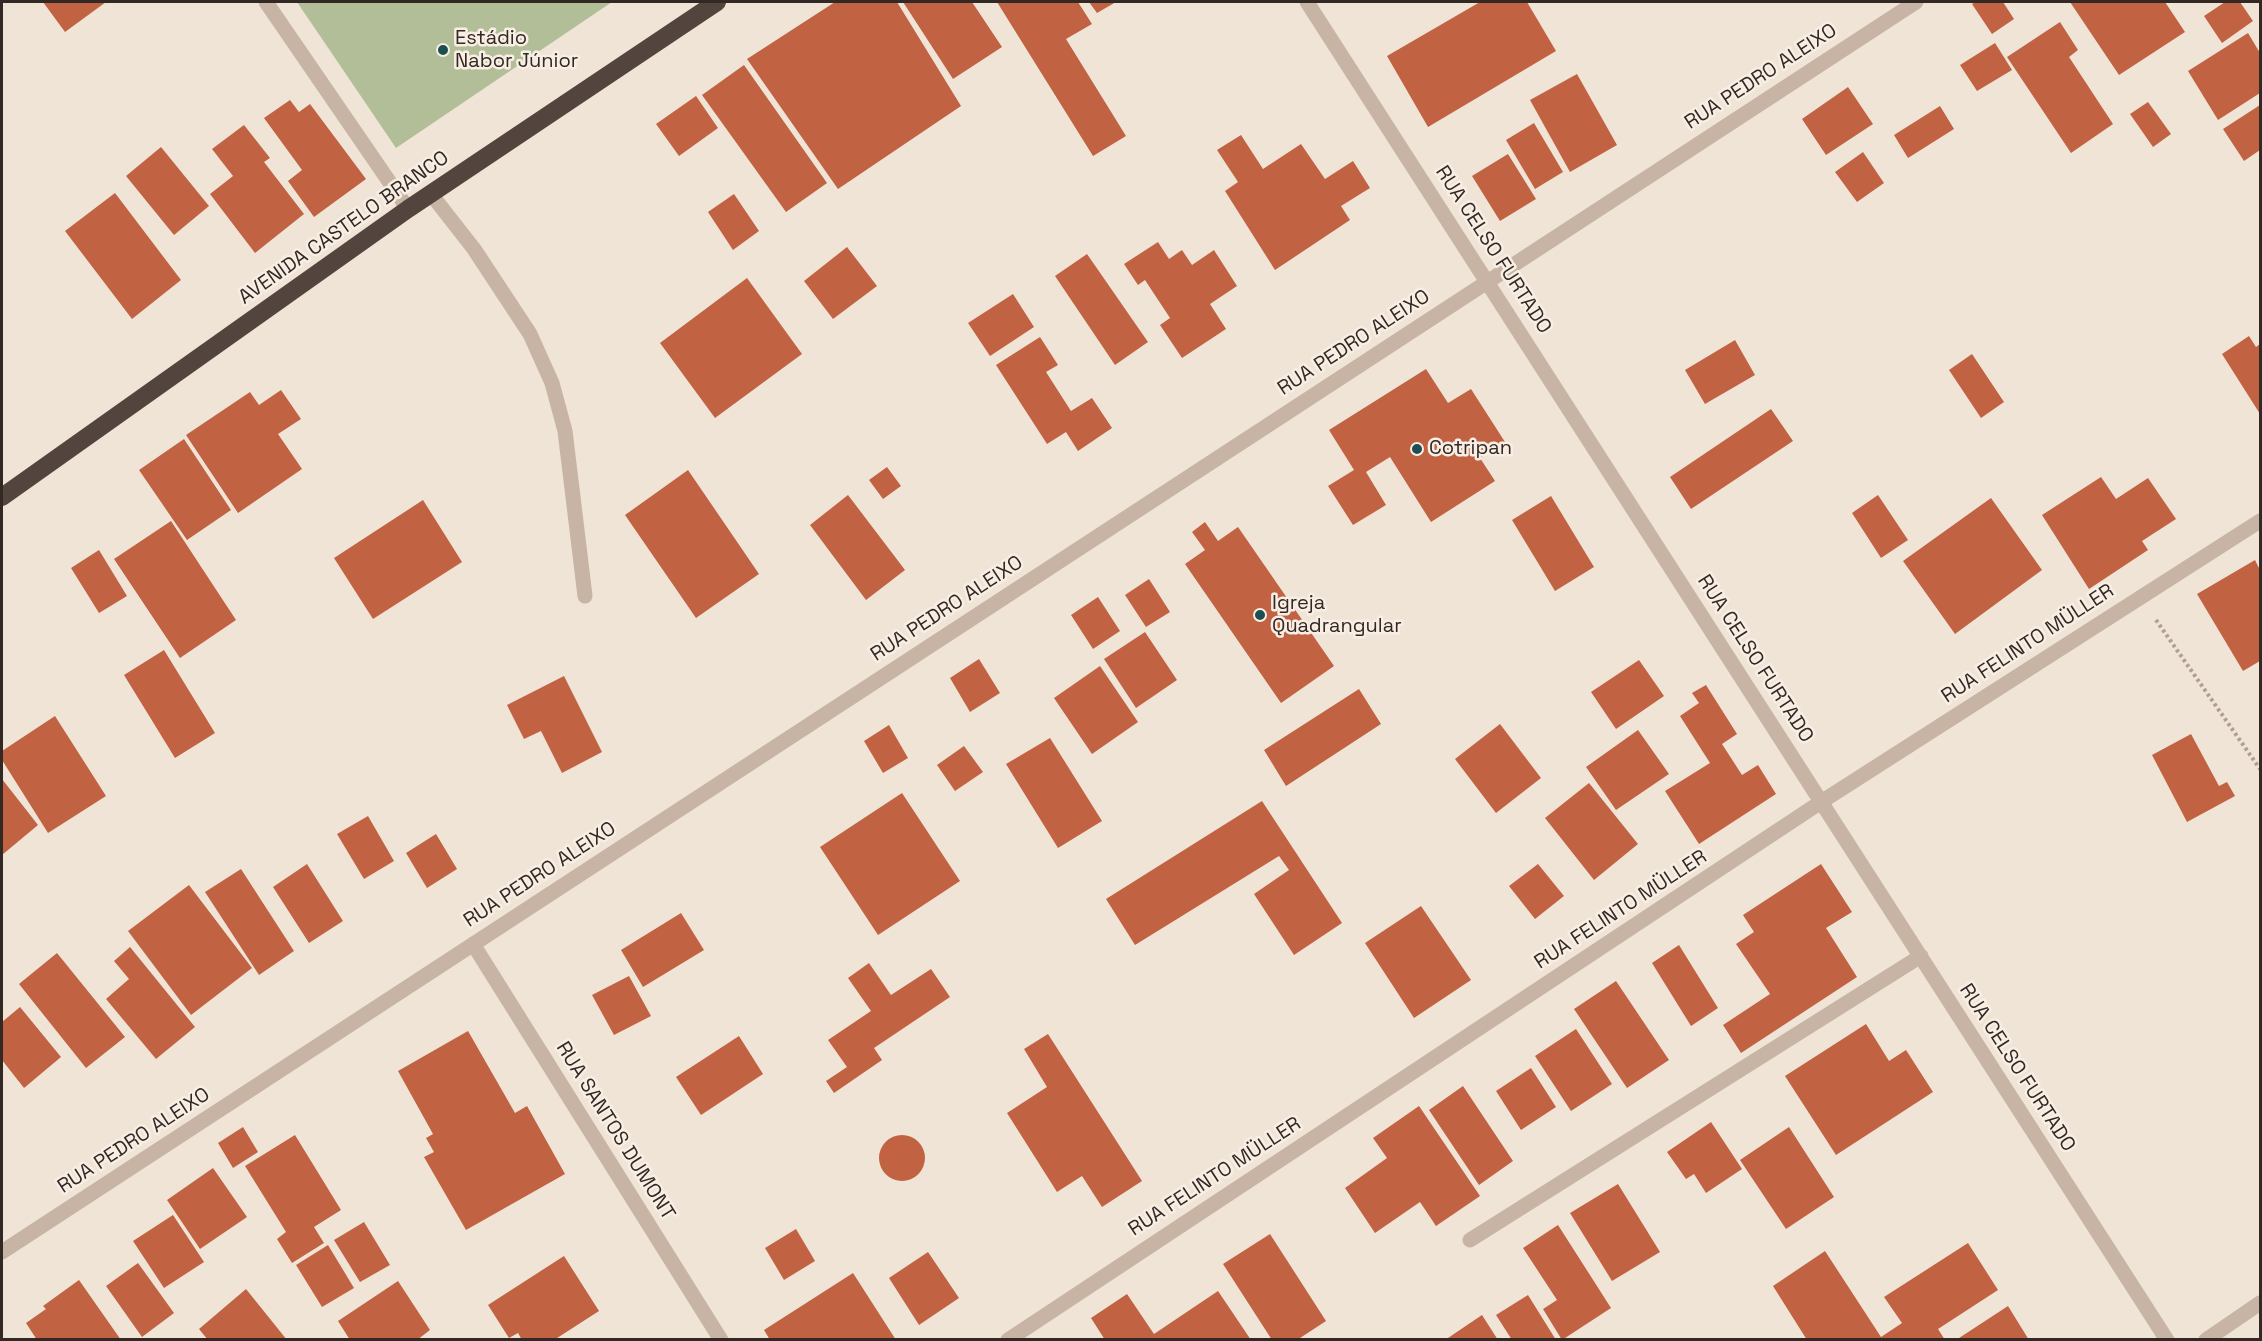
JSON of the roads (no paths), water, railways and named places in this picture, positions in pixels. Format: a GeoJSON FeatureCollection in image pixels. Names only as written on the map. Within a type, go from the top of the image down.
{"type":"FeatureCollection","features":[{"type":"Feature","properties":{"kind":"highway","name":"AVENIDA CASTELO BRANCO"},"geometry":{"type":"LineString","coordinates":[[2,497],[408,209],[717,2]]}},
{"type":"Feature","properties":{"kind":"street"},"geometry":{"type":"LineString","coordinates":[[266,2],[408,209]]}},
{"type":"Feature","properties":{"kind":"street","name":"RUA CELSO FURTADO"},"geometry":{"type":"LineString","coordinates":[[1307,2],[1488,280],[2167,1340]]}},
{"type":"Feature","properties":{"kind":"street","name":"RUA PEDRO ALEIXO"},"geometry":{"type":"LineString","coordinates":[[2,1252],[1916,2]]}},
{"type":"Feature","properties":{"kind":"street"},"geometry":{"type":"LineString","coordinates":[[431,194],[474,249],[530,334],[552,383],[565,431],[585,596]]}},
{"type":"Feature","properties":{"kind":"street","name":"RUA FELINTO MÜLLER"},"geometry":{"type":"LineString","coordinates":[[1008,1340],[1821,802],[2260,520]]}},
{"type":"Feature","properties":{"kind":"street","name":"RUA SANTOS DUMONT"},"geometry":{"type":"LineString","coordinates":[[473,944],[721,1340]]}},
{"type":"Feature","properties":{"kind":"street"},"geometry":{"type":"LineString","coordinates":[[1470,1240],[1920,956]]}},
{"type":"Feature","properties":{"kind":"street"},"geometry":{"type":"LineString","coordinates":[[2206,1340],[2260,1303]]}},
{"type":"Feature","properties":{"kind":"place","name":"Estádio Nabor Júnior"},"geometry":{"type":"Point","coordinates":[443,50]}},
{"type":"Feature","properties":{"kind":"place","name":"Cotripan"},"geometry":{"type":"Point","coordinates":[1417,449]}},
{"type":"Feature","properties":{"kind":"place","name":"Igreja Quadrangular"},"geometry":{"type":"Point","coordinates":[1260,615]}}]}
